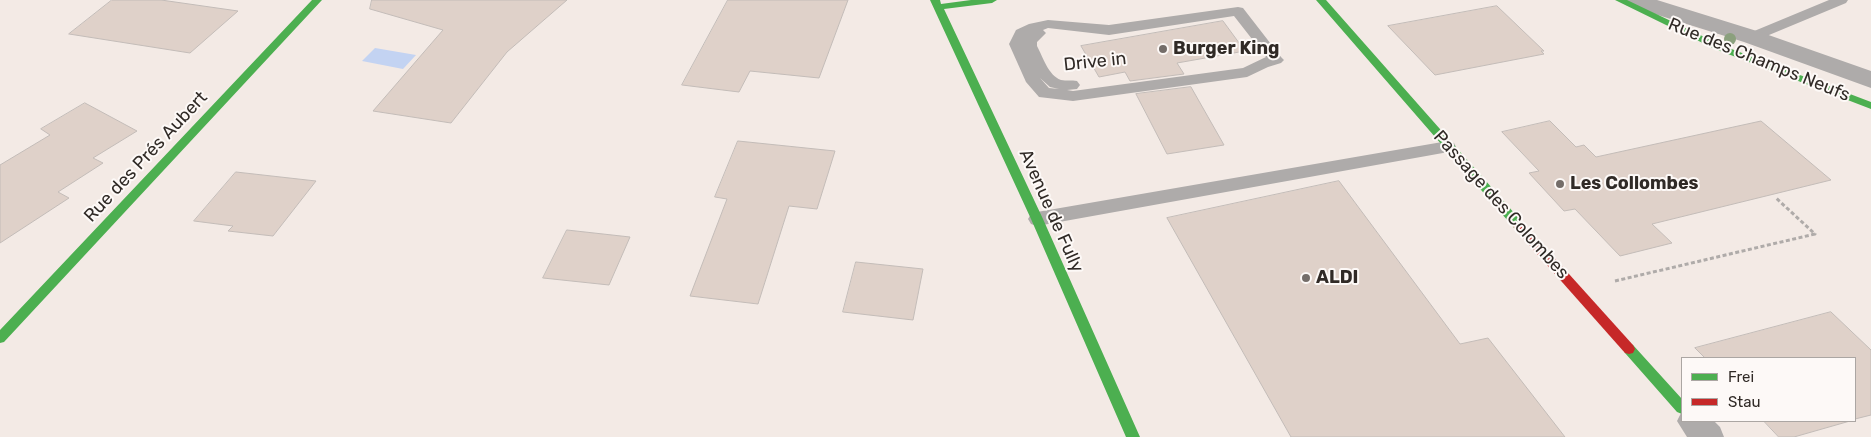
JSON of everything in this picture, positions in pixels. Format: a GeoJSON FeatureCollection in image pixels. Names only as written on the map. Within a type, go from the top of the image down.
{"type":"FeatureCollection","features":[{"type":"Feature","properties":{"kind":"street","name":"Rue des Prés Aubert"},"geometry":{"type":"LineString","coordinates":[[0,338],[317,0]]}},
{"type":"Feature","properties":{"kind":"street"},"geometry":{"type":"LineString","coordinates":[[937,4],[992,0]]}},
{"type":"Feature","properties":{"kind":"street","name":"Passage des Colombes"},"geometry":{"type":"LineString","coordinates":[[1321,0],[1448,147],[1681,407]]}},
{"type":"Feature","properties":{"kind":"street","name":"Rue des Champs Neufs"},"geometry":{"type":"LineString","coordinates":[[1620,0],[1718,47],[1871,106]]}},
{"type":"Feature","properties":{"kind":"street","name":"Rue des Champs Neufs"},"geometry":{"type":"LineString","coordinates":[[1634,0],[1752,37],[1871,80]]}},
{"type":"Feature","properties":{"kind":"street","name":"Avenue de Fully"},"geometry":{"type":"LineString","coordinates":[[937,4],[1037,220],[1134,437]]}},
{"type":"Feature","properties":{"kind":"street"},"geometry":{"type":"LineString","coordinates":[[1694,422],[1708,437]]}},
{"type":"Feature","properties":{"kind":"lane"},"geometry":{"type":"LineString","coordinates":[[1752,37],[1841,0]]}},
{"type":"Feature","properties":{"kind":"lane","name":"Drive in"},"geometry":{"type":"LineString","coordinates":[[1238,10],[1276,60],[1263,63],[1247,72],[1219,76],[1194,70],[1180,70],[1064,87],[1053,84],[1046,77],[1030,46],[1030,42],[1040,32],[1049,30],[1086,28],[1109,30],[1238,10]]}},
{"type":"Feature","properties":{"kind":"lane"},"geometry":{"type":"LineString","coordinates":[[1037,220],[1448,147]]}},
{"type":"Feature","properties":{"kind":"path"},"geometry":{"type":"LineString","coordinates":[[1576,290],[1816,234],[1776,198]]}},
{"type":"Feature","properties":{"kind":"water"},"geometry":{"type":"Polygon","coordinates":[[[375,48],[416,55],[403,69],[362,61],[375,48]]]}},
{"type":"Feature","properties":{"kind":"building"},"geometry":{"type":"Polygon","coordinates":[[[112,0],[161,0],[238,11],[190,53],[69,34],[112,0]]]}},
{"type":"Feature","properties":{"kind":"building"},"geometry":{"type":"Polygon","coordinates":[[[372,0],[567,0],[507,52],[451,123],[373,111],[443,30],[370,9],[372,0]]]}},
{"type":"Feature","properties":{"kind":"building"},"geometry":{"type":"Polygon","coordinates":[[[728,0],[848,0],[819,78],[750,71],[739,92],[682,85],[728,0]]]}},
{"type":"Feature","properties":{"kind":"building"},"geometry":{"type":"Polygon","coordinates":[[[1497,6],[1544,51],[1541,51],[1544,54],[1435,75],[1388,26],[1497,6]]]}},
{"type":"Feature","properties":{"kind":"building","name":"Burger King"},"geometry":{"type":"Polygon","coordinates":[[[1223,21],[1245,51],[1177,63],[1184,74],[1130,81],[1125,72],[1099,77],[1081,46],[1223,21]]]}},
{"type":"Feature","properties":{"kind":"building"},"geometry":{"type":"Polygon","coordinates":[[[1191,87],[1224,145],[1167,154],[1136,94],[1191,87]]]}},
{"type":"Feature","properties":{"kind":"building"},"geometry":{"type":"Polygon","coordinates":[[[85,103],[137,131],[93,158],[103,163],[58,192],[69,198],[0,243],[0,165],[50,135],[41,129],[85,103]]]}},
{"type":"Feature","properties":{"kind":"building"},"geometry":{"type":"Polygon","coordinates":[[[1550,121],[1576,147],[1584,145],[1596,157],[1761,121],[1831,180],[1652,224],[1672,243],[1620,256],[1575,209],[1564,211],[1529,173],[1539,171],[1502,132],[1550,121]]]}},
{"type":"Feature","properties":{"kind":"building"},"geometry":{"type":"Polygon","coordinates":[[[738,141],[835,151],[817,209],[789,206],[758,304],[690,296],[727,199],[715,197],[738,141]]]}},
{"type":"Feature","properties":{"kind":"building"},"geometry":{"type":"Polygon","coordinates":[[[236,172],[316,181],[273,236],[228,231],[233,226],[194,221],[236,172]]]}},
{"type":"Feature","properties":{"kind":"building","name":"ALDI"},"geometry":{"type":"Polygon","coordinates":[[[1339,181],[1460,344],[1488,338],[1565,437],[1291,437],[1167,218],[1339,181]]]}},
{"type":"Feature","properties":{"kind":"building"},"geometry":{"type":"Polygon","coordinates":[[[567,230],[630,237],[609,285],[543,278],[567,230]]]}},
{"type":"Feature","properties":{"kind":"building"},"geometry":{"type":"Polygon","coordinates":[[[856,262],[923,269],[913,320],[843,312],[856,262]]]}},
{"type":"Feature","properties":{"kind":"building"},"geometry":{"type":"Polygon","coordinates":[[[1831,312],[1871,350],[1871,415],[1856,419],[1856,357],[1704,357],[1695,348],[1831,312]]]}},
{"type":"Feature","properties":{"kind":"building"},"geometry":{"type":"Polygon","coordinates":[[[1765,422],[1846,422],[1794,437],[1779,437],[1765,422]]]}},
{"type":"Feature","properties":{"kind":"traffic: fast"},"geometry":{"type":"LineString","coordinates":[[0,338],[317,0]]}},
{"type":"Feature","properties":{"kind":"traffic: fast"},"geometry":{"type":"LineString","coordinates":[[935,0],[1037,219],[1133,437]]}},
{"type":"Feature","properties":{"kind":"traffic: fast"},"geometry":{"type":"LineString","coordinates":[[939,7],[992,0]]}},
{"type":"Feature","properties":{"kind":"traffic: fast"},"geometry":{"type":"LineString","coordinates":[[1321,0],[1519,226]]}},
{"type":"Feature","properties":{"kind":"traffic: fast"},"geometry":{"type":"LineString","coordinates":[[1620,0],[1718,47],[1871,106]]}},
{"type":"Feature","properties":{"kind":"traffic: fast"},"geometry":{"type":"LineString","coordinates":[[1629,349],[1681,407]]}},
{"type":"Feature","properties":{"kind":"traffic: jam"},"geometry":{"type":"LineString","coordinates":[[1519,226],[1629,349]]}},
{"type":"Feature","properties":{"kind":"place","name":"Burger King"},"geometry":{"type":"Point","coordinates":[1163,49]}},
{"type":"Feature","properties":{"kind":"place","name":"Les Collombes"},"geometry":{"type":"Point","coordinates":[1560,184]}},
{"type":"Feature","properties":{"kind":"place","name":"ALDI"},"geometry":{"type":"Point","coordinates":[1306,278]}}]}
